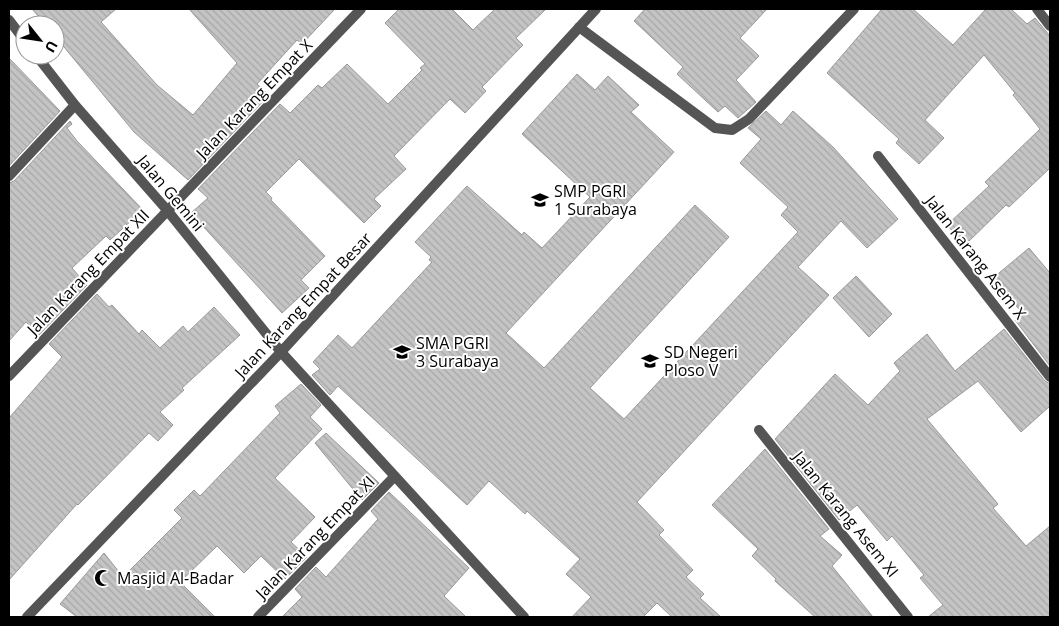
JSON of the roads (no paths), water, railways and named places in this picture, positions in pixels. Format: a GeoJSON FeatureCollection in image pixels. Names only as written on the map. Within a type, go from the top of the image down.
{"type":"FeatureCollection","features":[{"type":"Feature","properties":{"kind":"street","name":"Jalan Karang Empat X"},"geometry":{"type":"LineString","coordinates":[[168,210],[361,9]]}},
{"type":"Feature","properties":{"kind":"street","name":"Jalan Karang Empat Besar"},"geometry":{"type":"LineString","coordinates":[[27,617],[281,352],[596,9]]}},
{"type":"Feature","properties":{"kind":"street"},"geometry":{"type":"LineString","coordinates":[[578,27],[715,128],[732,130],[749,119],[854,9]]}},
{"type":"Feature","properties":{"kind":"street"},"geometry":{"type":"LineString","coordinates":[[1037,9],[1050,26]]}},
{"type":"Feature","properties":{"kind":"street","name":"Jalan Gemini"},"geometry":{"type":"LineString","coordinates":[[44,65],[75,105],[168,210],[281,352]]}},
{"type":"Feature","properties":{"kind":"street"},"geometry":{"type":"LineString","coordinates":[[9,176],[75,105]]}},
{"type":"Feature","properties":{"kind":"street","name":"Jalan Karang Asem X"},"geometry":{"type":"LineString","coordinates":[[878,156],[1050,377]]}},
{"type":"Feature","properties":{"kind":"street","name":"Jalan Karang Empat XII"},"geometry":{"type":"LineString","coordinates":[[9,376],[168,210]]}},
{"type":"Feature","properties":{"kind":"street","name":"Jalan Karang Empat XI"},"geometry":{"type":"LineString","coordinates":[[281,352],[524,617]]}},
{"type":"Feature","properties":{"kind":"street","name":"Jalan Karang Asem XI"},"geometry":{"type":"LineString","coordinates":[[759,430],[908,617]]}},
{"type":"Feature","properties":{"kind":"street","name":"Jalan Karang Empat XI"},"geometry":{"type":"LineString","coordinates":[[258,617],[394,477]]}},
{"type":"Feature","properties":{"kind":"place","name":"SMP PGRI 1 Surabaya"},"geometry":{"type":"Point","coordinates":[540,200]}},
{"type":"Feature","properties":{"kind":"place","name":"SMA PGRI 3 Surabaya"},"geometry":{"type":"Point","coordinates":[402,352]}},
{"type":"Feature","properties":{"kind":"place","name":"SD Negeri Ploso V"},"geometry":{"type":"Point","coordinates":[650,361]}},
{"type":"Feature","properties":{"kind":"place","name":"Masjid Al-Badar"},"geometry":{"type":"Point","coordinates":[103,578]}}]}
